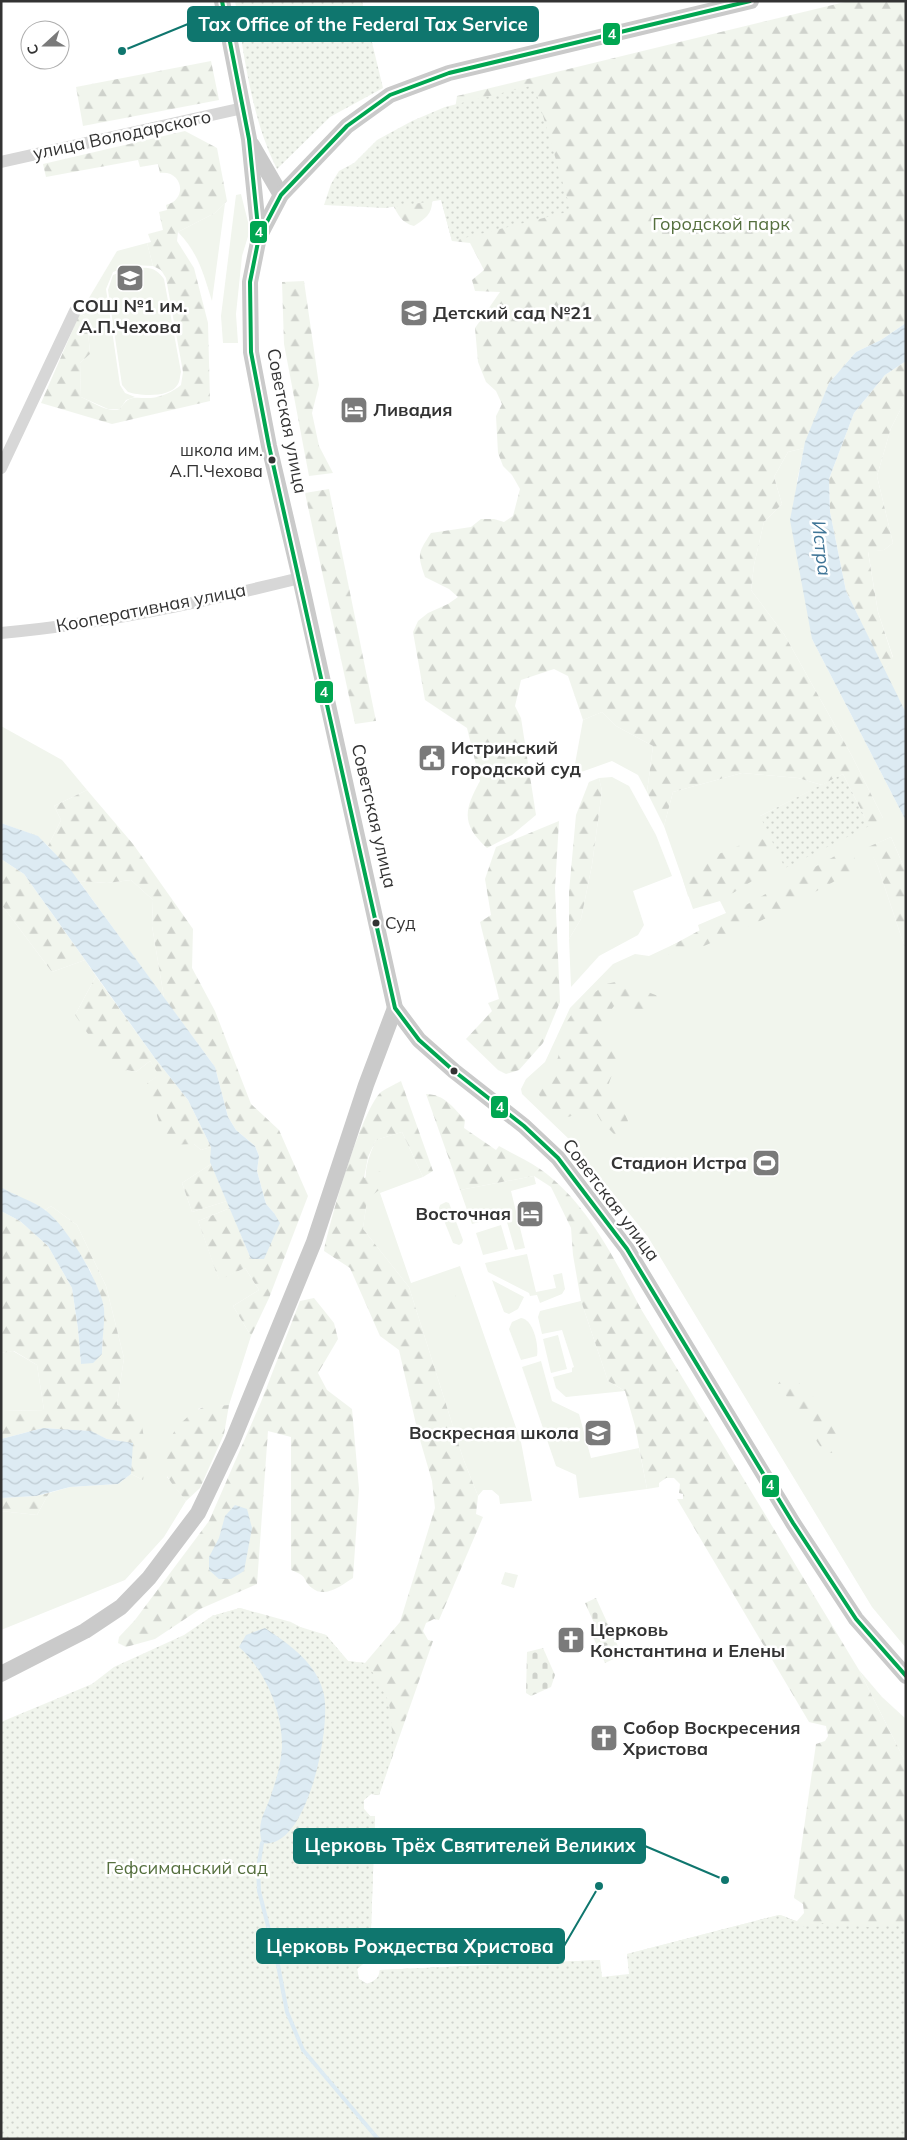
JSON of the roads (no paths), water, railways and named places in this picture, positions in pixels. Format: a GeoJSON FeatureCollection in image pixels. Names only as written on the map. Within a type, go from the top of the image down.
{"type":"FeatureCollection","features":[{"type":"Feature","properties":{"kind":"main road","name":"Советская улица"},"geometry":{"type":"LineString","coordinates":[[222,1],[249,138],[259,237],[250,282],[251,352],[268,446],[300,578],[395,1008],[419,1040],[454,1071],[524,1126],[558,1158],[627,1249],[793,1523],[856,1619],[906,1676]]}},
{"type":"Feature","properties":{"kind":"main road"},"geometry":{"type":"LineString","coordinates":[[259,237],[281,195],[347,126],[390,95],[449,73],[715,6],[751,1]]}},
{"type":"Feature","properties":{"kind":"main road","name":"Советская улица"},"geometry":{"type":"LineString","coordinates":[[249,138],[281,195]]}},
{"type":"Feature","properties":{"kind":"main road"},"geometry":{"type":"LineString","coordinates":[[1,1674],[86,1631],[121,1607],[149,1578],[198,1513],[232,1442],[314,1242],[366,1085],[395,1008]]}},
{"type":"Feature","properties":{"kind":"street","name":"улица Володарского"},"geometry":{"type":"LineString","coordinates":[[1,162],[242,108]]}},
{"type":"Feature","properties":{"kind":"street"},"geometry":{"type":"LineString","coordinates":[[1,468],[75,311]]}},
{"type":"Feature","properties":{"kind":"street","name":"Кооперативная улица"},"geometry":{"type":"LineString","coordinates":[[1,633],[108,619],[300,578]]}},
{"type":"Feature","properties":{"kind":"water","name":"Истра"},"geometry":{"type":"Polygon","coordinates":[[[906,323],[906,361],[885,375],[854,413],[829,479],[830,512],[846,591],[906,713],[906,821],[812,639],[790,520],[805,442],[829,383],[856,352],[881,340],[906,323]]]}},
{"type":"Feature","properties":{"kind":"water"},"geometry":{"type":"Polygon","coordinates":[[[1,823],[38,836],[70,869],[215,1067],[228,1117],[236,1130],[255,1146],[259,1156],[257,1171],[266,1204],[280,1223],[264,1259],[251,1259],[210,1162],[211,1147],[188,1100],[154,1057],[24,874],[1,859],[1,823]]]}},
{"type":"Feature","properties":{"kind":"water"},"geometry":{"type":"Polygon","coordinates":[[[1,1187],[40,1207],[53,1217],[72,1241],[89,1270],[104,1308],[102,1354],[93,1363],[81,1364],[72,1288],[48,1246],[20,1221],[1,1211],[1,1187]]]}},
{"type":"Feature","properties":{"kind":"water"},"geometry":{"type":"Polygon","coordinates":[[[43,1428],[91,1431],[107,1439],[133,1443],[131,1474],[118,1484],[70,1487],[36,1496],[1,1498],[1,1439],[43,1428]]]}},
{"type":"Feature","properties":{"kind":"water"},"geometry":{"type":"Polygon","coordinates":[[[235,1505],[247,1509],[252,1528],[244,1571],[231,1579],[219,1579],[209,1570],[209,1557],[219,1538],[225,1516],[235,1505]]]}},
{"type":"Feature","properties":{"kind":"water"},"geometry":{"type":"Polygon","coordinates":[[[265,1628],[302,1656],[316,1674],[324,1695],[325,1711],[324,1733],[319,1759],[303,1809],[292,1828],[278,1841],[262,1843],[260,1835],[261,1822],[276,1781],[281,1759],[282,1734],[271,1692],[257,1667],[239,1647],[246,1635],[265,1628]]]}},
{"type":"Feature","properties":{"kind":"waterway"},"geometry":{"type":"LineString","coordinates":[[262,1843],[258,1868],[259,1891],[278,1965],[287,2012],[303,2050],[378,2139]]}},
{"type":"Feature","properties":{"kind":"place","name":"Tax Office of the Federal Tax Service"},"geometry":{"type":"Point","coordinates":[122,51]}},
{"type":"Feature","properties":{"kind":"place","name":"СОШ №1 им. А.П.Чехова"},"geometry":{"type":"Point","coordinates":[130,278]}},
{"type":"Feature","properties":{"kind":"place","name":"Детский сад №21"},"geometry":{"type":"Point","coordinates":[414,313]}},
{"type":"Feature","properties":{"kind":"place","name":"Ливадия"},"geometry":{"type":"Point","coordinates":[354,410]}},
{"type":"Feature","properties":{"kind":"place","name":"школа им. А.П.Чехова"},"geometry":{"type":"Point","coordinates":[272,460]}},
{"type":"Feature","properties":{"kind":"place","name":"Истринский городской суд"},"geometry":{"type":"Point","coordinates":[432,758]}},
{"type":"Feature","properties":{"kind":"place","name":"Суд"},"geometry":{"type":"Point","coordinates":[376,923]}},
{"type":"Feature","properties":{"kind":"place","name":"Стадион Истра"},"geometry":{"type":"Point","coordinates":[766,1163]}},
{"type":"Feature","properties":{"kind":"place","name":"Восточная"},"geometry":{"type":"Point","coordinates":[530,1214]}},
{"type":"Feature","properties":{"kind":"place","name":"Воскресная школа"},"geometry":{"type":"Point","coordinates":[598,1433]}},
{"type":"Feature","properties":{"kind":"place","name":"Церковь Константина и Елены"},"geometry":{"type":"Point","coordinates":[571,1640]}},
{"type":"Feature","properties":{"kind":"place","name":"Собор Воскресения Христова"},"geometry":{"type":"Point","coordinates":[604,1738]}},
{"type":"Feature","properties":{"kind":"place","name":"Церковь Трёх Святителей Великих"},"geometry":{"type":"Point","coordinates":[725,1880]}},
{"type":"Feature","properties":{"kind":"place","name":"Церковь Рождества Христова"},"geometry":{"type":"Point","coordinates":[599,1886]}},
{"type":"Feature","properties":{"kind":"park label","name":"Городской парк"},"geometry":{"type":"Point","coordinates":[721,224]}},
{"type":"Feature","properties":{"kind":"park label","name":"Гефсиманский сад"},"geometry":{"type":"Point","coordinates":[187,1868]}}]}
